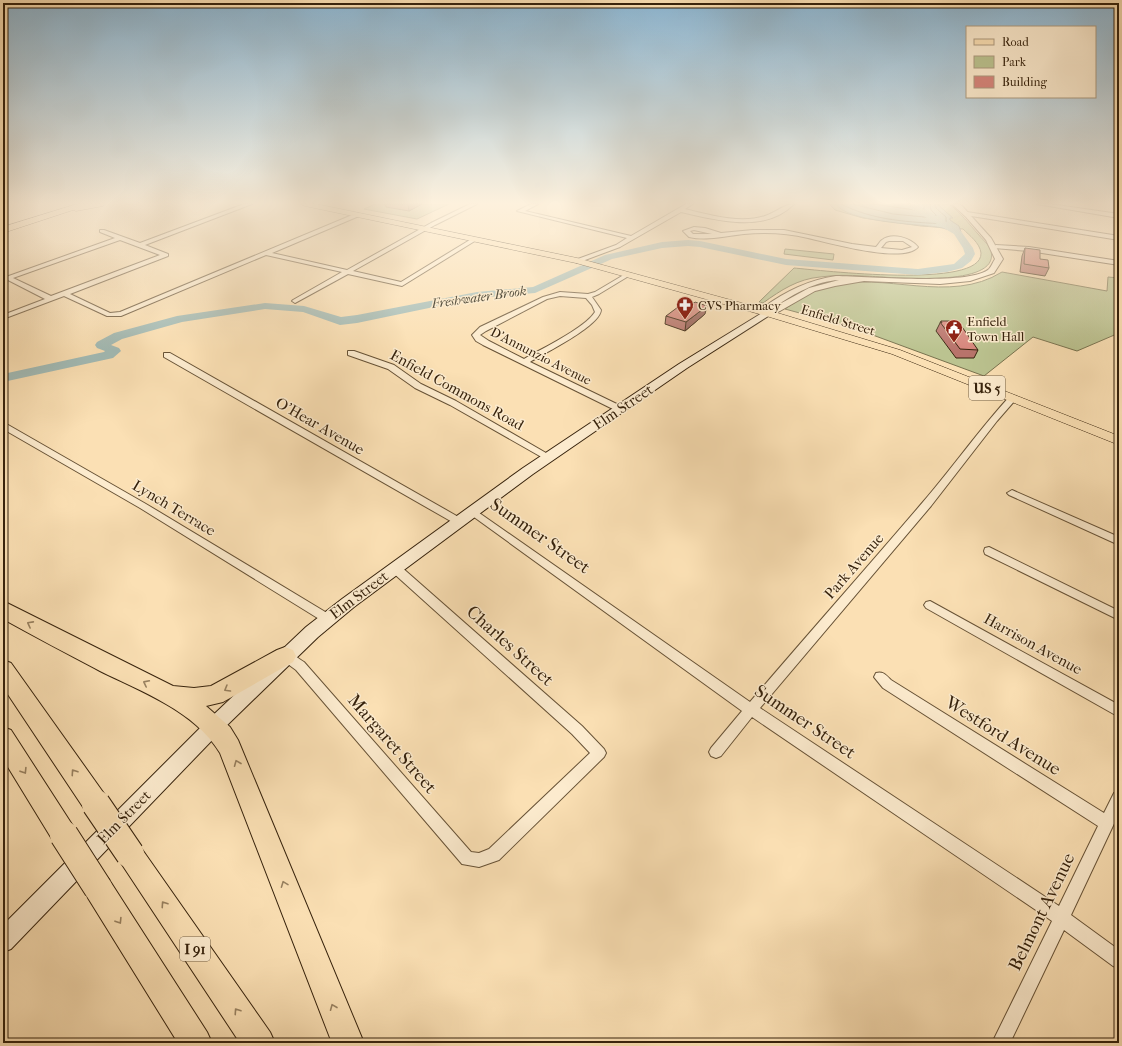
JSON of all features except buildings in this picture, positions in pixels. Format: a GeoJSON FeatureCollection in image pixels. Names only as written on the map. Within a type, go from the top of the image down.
{"type":"FeatureCollection","features":[{"type":"Feature","properties":{"kind":"highway"},"geometry":{"type":"LineString","coordinates":[[3,609],[169,696],[214,726],[223,734],[230,748],[348,1043]]}},
{"type":"Feature","properties":{"kind":"highway"},"geometry":{"type":"LineString","coordinates":[[169,696],[194,698],[215,695],[286,656]]}},
{"type":"Feature","properties":{"kind":"highway","name":"I 91"},"geometry":{"type":"LineString","coordinates":[[3,668],[259,1043]]}},
{"type":"Feature","properties":{"kind":"highway"},"geometry":{"type":"LineString","coordinates":[[3,738],[196,1043]]}},
{"type":"Feature","properties":{"kind":"main road","name":"Enfield Street"},"geometry":{"type":"LineString","coordinates":[[539,253],[629,274],[767,313],[896,352],[1119,441]]}},
{"type":"Feature","properties":{"kind":"main road","name":"Elm Street"},"geometry":{"type":"LineString","coordinates":[[3,941],[214,726],[286,656],[328,619],[458,521],[548,457],[683,366],[767,313]]}},
{"type":"Feature","properties":{"kind":"street"},"geometry":{"type":"LineString","coordinates":[[51,299],[8,278],[79,253]]}},
{"type":"Feature","properties":{"kind":"street"},"geometry":{"type":"LineString","coordinates":[[3,317],[166,255],[160,253]]}},
{"type":"Feature","properties":{"kind":"street"},"geometry":{"type":"LineString","coordinates":[[64,294],[109,315],[121,314],[264,253],[402,284],[453,253]]}},
{"type":"Feature","properties":{"kind":"street"},"geometry":{"type":"LineString","coordinates":[[295,301],[382,253]]}},
{"type":"Feature","properties":{"kind":"street"},"geometry":{"type":"LineString","coordinates":[[581,262],[601,253]]}},
{"type":"Feature","properties":{"kind":"street"},"geometry":{"type":"LineString","coordinates":[[767,313],[767,309],[794,291],[835,278],[849,277],[929,282],[964,280],[983,275],[994,268],[1000,257],[998,253]]}},
{"type":"Feature","properties":{"kind":"street"},"geometry":{"type":"LineString","coordinates":[[1052,253],[1119,264]]}},
{"type":"Feature","properties":{"kind":"street"},"geometry":{"type":"LineString","coordinates":[[524,362],[582,328],[596,317],[598,311],[588,296],[597,293],[629,274]]}},
{"type":"Feature","properties":{"kind":"street","name":"D'Annunzio Avenue"},"geometry":{"type":"LineString","coordinates":[[588,296],[560,294],[545,298],[488,326],[476,334],[477,337],[486,343],[620,409]]}},
{"type":"Feature","properties":{"kind":"street","name":"Enfield Commons Road"},"geometry":{"type":"LineString","coordinates":[[350,352],[391,367],[418,386],[453,403],[548,457]]}},
{"type":"Feature","properties":{"kind":"street","name":"O'Hear Avenue"},"geometry":{"type":"LineString","coordinates":[[167,355],[458,521]]}},
{"type":"Feature","properties":{"kind":"street","name":"Park Avenue"},"geometry":{"type":"LineString","coordinates":[[716,752],[750,709],[906,527],[994,418],[1013,398]]}},
{"type":"Feature","properties":{"kind":"street","name":"Lynch Terrace"},"geometry":{"type":"LineString","coordinates":[[3,425],[143,506],[328,619]]}},
{"type":"Feature","properties":{"kind":"street"},"geometry":{"type":"LineString","coordinates":[[1012,492],[1119,541]]}},
{"type":"Feature","properties":{"kind":"street","name":"Summer Street"},"geometry":{"type":"LineString","coordinates":[[472,512],[750,709],[1061,918],[1119,960]]}},
{"type":"Feature","properties":{"kind":"street"},"geometry":{"type":"LineString","coordinates":[[989,551],[1119,616]]}},
{"type":"Feature","properties":{"kind":"street","name":"Charles Street"},"geometry":{"type":"LineString","coordinates":[[395,568],[577,730],[599,753],[494,855],[479,860],[467,859]]}},
{"type":"Feature","properties":{"kind":"street","name":"Harrison Avenue"},"geometry":{"type":"LineString","coordinates":[[930,604],[1119,711]]}},
{"type":"Feature","properties":{"kind":"street","name":"Margaret Street"},"geometry":{"type":"LineString","coordinates":[[286,656],[300,666],[467,859]]}},
{"type":"Feature","properties":{"kind":"street","name":"Westford Avenue"},"geometry":{"type":"LineString","coordinates":[[880,677],[887,684],[1107,823]]}},
{"type":"Feature","properties":{"kind":"street","name":"Belmont Avenue"},"geometry":{"type":"LineString","coordinates":[[1001,1043],[1119,798]]}},
{"type":"Feature","properties":{"kind":"green space"},"geometry":{"type":"Polygon","coordinates":[[[822,253],[834,254],[833,260],[784,254],[822,253]]]}},
{"type":"Feature","properties":{"kind":"green space"},"geometry":{"type":"Polygon","coordinates":[[[981,253],[990,253],[990,262],[980,271],[962,276],[916,278],[847,275],[812,278],[790,286],[763,303],[759,302],[794,268],[864,274],[929,275],[956,271],[975,264],[981,253]]]}},
{"type":"Feature","properties":{"kind":"green space"},"geometry":{"type":"Polygon","coordinates":[[[1002,272],[1107,291],[1108,277],[1119,278],[1119,333],[1077,351],[1033,337],[984,376],[851,327],[785,309],[816,290],[849,282],[871,282],[938,287],[960,286],[982,281],[1002,272]]]}},
{"type":"Feature","properties":{"kind":"waterway","name":"Freshwater Brook"},"geometry":{"type":"LineString","coordinates":[[3,378],[108,355],[115,351],[101,345],[118,336],[181,319],[265,306],[304,309],[340,321],[357,319],[477,295],[535,290],[609,257],[627,253]]}},
{"type":"Feature","properties":{"kind":"waterway","name":"Freshwater Brook"},"geometry":{"type":"LineString","coordinates":[[742,253],[786,262],[813,265],[918,272],[947,269],[958,266],[967,259],[970,253]]}},
{"type":"Feature","properties":{"kind":"place","name":"CVS Pharmacy"},"geometry":{"type":"Point","coordinates":[685,320]}},
{"type":"Feature","properties":{"kind":"place","name":"Enfield Town Hall"},"geometry":{"type":"Point","coordinates":[954,343]}}]}
